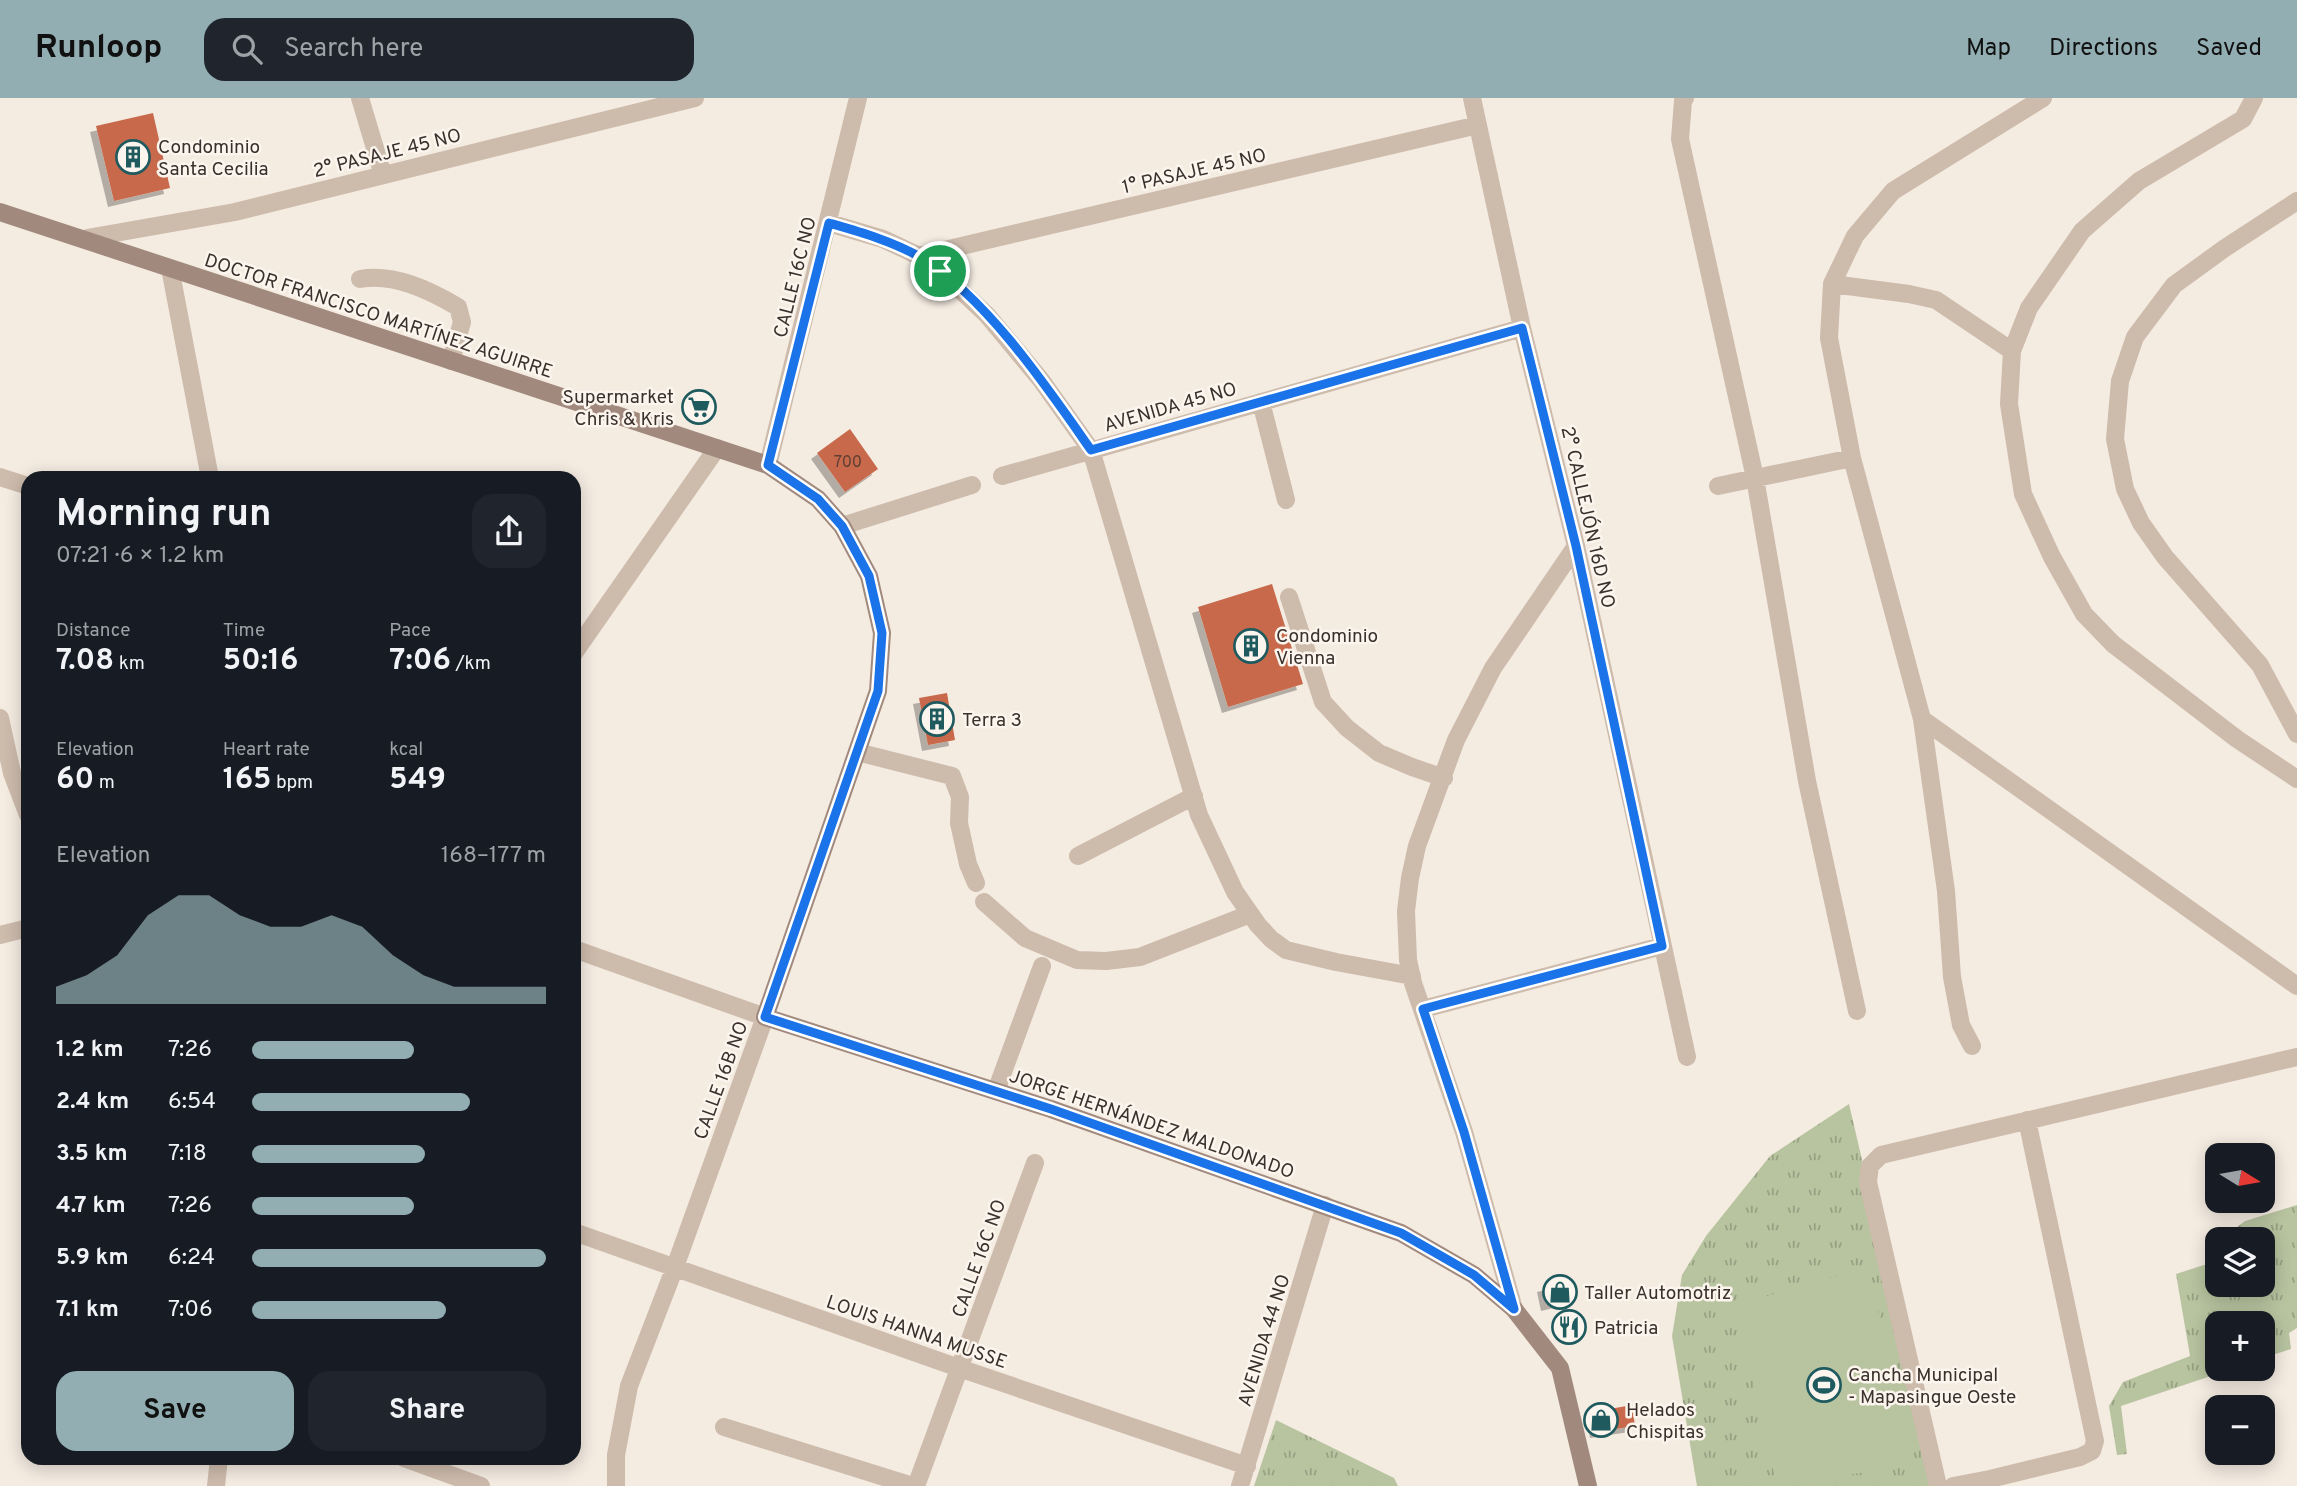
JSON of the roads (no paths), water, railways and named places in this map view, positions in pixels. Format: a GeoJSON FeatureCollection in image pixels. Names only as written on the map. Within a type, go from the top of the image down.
{"type":"FeatureCollection","features":[{"type":"Feature","properties":{"kind":"street"},"geometry":{"type":"LineString","coordinates":[[360,98],[383,175]]}},
{"type":"Feature","properties":{"kind":"street","name":"2° PASAJE 45 NO"},"geometry":{"type":"LineString","coordinates":[[87,238],[235,212],[695,98]]}},
{"type":"Feature","properties":{"kind":"street","name":"CALLE 16C NO"},"geometry":{"type":"LineString","coordinates":[[768,465],[858,98]]}},
{"type":"Feature","properties":{"kind":"street","name":"2° CALLEJÓN 16D NO"},"geometry":{"type":"LineString","coordinates":[[1472,98],[1522,328],[1576,546],[1687,1057]]}},
{"type":"Feature","properties":{"kind":"street"},"geometry":{"type":"LineString","coordinates":[[1685,98],[1680,139],[1755,478],[1807,781],[1857,1011]]}},
{"type":"Feature","properties":{"kind":"street"},"geometry":{"type":"LineString","coordinates":[[1972,1046],[1961,1025],[1952,977],[1946,891],[1922,719],[1852,458],[1829,338],[1832,284],[1855,236],[1893,191],[2043,98]]}},
{"type":"Feature","properties":{"kind":"street"},"geometry":{"type":"LineString","coordinates":[[2254,98],[2243,119],[2139,181],[2082,231],[2029,308],[2011,351],[2010,404],[2023,494],[2052,557],[2084,614],[2113,644],[2237,739],[2297,779]]}},
{"type":"Feature","properties":{"kind":"street","name":"1° PASAJE 45 NO"},"geometry":{"type":"LineString","coordinates":[[919,256],[1478,125]]}},
{"type":"Feature","properties":{"kind":"street"},"geometry":{"type":"LineString","coordinates":[[2297,201],[2174,285],[2135,337],[2120,381],[2115,439],[2125,489],[2141,523],[2165,557],[2260,665],[2297,734]]}},
{"type":"Feature","properties":{"kind":"street","name":"DOCTOR FRANCISCO MARTÍNEZ AGUIRRE"},"geometry":{"type":"LineString","coordinates":[[0,212],[87,238],[170,268],[768,465],[818,499],[842,526],[869,576],[882,633],[878,691]]}},
{"type":"Feature","properties":{"kind":"street","name":"AVENIDA 45 NO"},"geometry":{"type":"LineString","coordinates":[[829,223],[883,239],[919,256],[940,271],[987,315],[1041,380],[1091,450],[1522,328]]}},
{"type":"Feature","properties":{"kind":"street"},"geometry":{"type":"LineString","coordinates":[[170,268],[209,471]]}},
{"type":"Feature","properties":{"kind":"street"},"geometry":{"type":"LineString","coordinates":[[360,279],[375,276],[397,281],[431,291],[458,307],[462,322],[451,361]]}},
{"type":"Feature","properties":{"kind":"street"},"geometry":{"type":"LineString","coordinates":[[1832,284],[1936,300],[2011,351]]}},
{"type":"Feature","properties":{"kind":"street"},"geometry":{"type":"LineString","coordinates":[[1261,402],[1286,500]]}},
{"type":"Feature","properties":{"kind":"street"},"geometry":{"type":"LineString","coordinates":[[581,643],[717,448]]}},
{"type":"Feature","properties":{"kind":"street"},"geometry":{"type":"LineString","coordinates":[[1002,476],[1091,450],[1199,815],[1235,892],[1250,914],[1271,939],[1286,950],[1412,976]]}},
{"type":"Feature","properties":{"kind":"street"},"geometry":{"type":"LineString","coordinates":[[1718,486],[1852,458]]}},
{"type":"Feature","properties":{"kind":"street"},"geometry":{"type":"LineString","coordinates":[[0,477],[21,484]]}},
{"type":"Feature","properties":{"kind":"street"},"geometry":{"type":"LineString","coordinates":[[842,526],[972,485]]}},
{"type":"Feature","properties":{"kind":"street"},"geometry":{"type":"LineString","coordinates":[[1514,1309],[1464,1132],[1412,976],[1408,960],[1406,911],[1417,846],[1456,740],[1493,668],[1576,546]]}},
{"type":"Feature","properties":{"kind":"street"},"geometry":{"type":"LineString","coordinates":[[1289,597],[1323,702],[1347,728],[1379,753],[1444,778]]}},
{"type":"Feature","properties":{"kind":"street","name":"CALLE 16B NO"},"geometry":{"type":"LineString","coordinates":[[616,1486],[616,1455],[629,1386],[765,1017],[878,691]]}},
{"type":"Feature","properties":{"kind":"street"},"geometry":{"type":"LineString","coordinates":[[0,718],[12,773],[21,797]]}},
{"type":"Feature","properties":{"kind":"street"},"geometry":{"type":"LineString","coordinates":[[1922,719],[2297,986]]}},
{"type":"Feature","properties":{"kind":"street"},"geometry":{"type":"LineString","coordinates":[[858,751],[952,776],[960,797],[960,823],[968,864],[976,883]]}},
{"type":"Feature","properties":{"kind":"street"},"geometry":{"type":"LineString","coordinates":[[1078,856],[1194,796]]}},
{"type":"Feature","properties":{"kind":"street"},"geometry":{"type":"LineString","coordinates":[[984,902],[1025,938],[1077,960],[1106,961],[1140,957],[1250,914]]}},
{"type":"Feature","properties":{"kind":"street"},"geometry":{"type":"LineString","coordinates":[[0,935],[21,930]]}},
{"type":"Feature","properties":{"kind":"street"},"geometry":{"type":"LineString","coordinates":[[1423,1009],[1662,946]]}},
{"type":"Feature","properties":{"kind":"street","name":"JORGE HERNÁNDEZ MALDONADO"},"geometry":{"type":"LineString","coordinates":[[581,951],[765,1017],[996,1091],[1401,1233],[1474,1275],[1514,1309],[1560,1368],[1588,1486]]}},
{"type":"Feature","properties":{"kind":"street"},"geometry":{"type":"LineString","coordinates":[[996,1091],[1042,965]]}},
{"type":"Feature","properties":{"kind":"street"},"geometry":{"type":"LineString","coordinates":[[1938,1486],[1868,1182],[1870,1166],[1881,1155],[2297,1057]]}},
{"type":"Feature","properties":{"kind":"street"},"geometry":{"type":"LineString","coordinates":[[1953,1486],[1991,1483],[2080,1457],[2092,1451],[2095,1441],[2027,1121]]}},
{"type":"Feature","properties":{"kind":"street","name":"CALLE 16C NO"},"geometry":{"type":"LineString","coordinates":[[915,1486],[1035,1163]]}},
{"type":"Feature","properties":{"kind":"street","name":"AVENIDA 44 NO"},"geometry":{"type":"LineString","coordinates":[[1240,1486],[1325,1205]]}},
{"type":"Feature","properties":{"kind":"street","name":"LOUIS HANNA MUSSE"},"geometry":{"type":"LineString","coordinates":[[581,1234],[959,1368],[1247,1465]]}},
{"type":"Feature","properties":{"kind":"street"},"geometry":{"type":"LineString","coordinates":[[724,1427],[915,1486]]}},
{"type":"Feature","properties":{"kind":"street"},"geometry":{"type":"LineString","coordinates":[[216,1486],[218,1465]]}},
{"type":"Feature","properties":{"kind":"street"},"geometry":{"type":"LineString","coordinates":[[423,1465],[481,1486]]}},
{"type":"Feature","properties":{"kind":"place","name":"Condominio Santa Cecilia"},"geometry":{"type":"Point","coordinates":[133,157]}},
{"type":"Feature","properties":{"kind":"place","name":"Supermarket Chris & Kris"},"geometry":{"type":"Point","coordinates":[699,407]}},
{"type":"Feature","properties":{"kind":"place","name":"Condominio Vienna"},"geometry":{"type":"Point","coordinates":[1251,646]}},
{"type":"Feature","properties":{"kind":"place","name":"Terra 3"},"geometry":{"type":"Point","coordinates":[937,719]}},
{"type":"Feature","properties":{"kind":"place","name":"Taller Automotriz"},"geometry":{"type":"Point","coordinates":[1560,1292]}},
{"type":"Feature","properties":{"kind":"place","name":"Patricia"},"geometry":{"type":"Point","coordinates":[1569,1327]}},
{"type":"Feature","properties":{"kind":"place","name":"Cancha Municipal - Mapasingue Oeste"},"geometry":{"type":"Point","coordinates":[1824,1385]}},
{"type":"Feature","properties":{"kind":"place","name":"Helados Chispitas"},"geometry":{"type":"Point","coordinates":[1601,1420]}}]}
